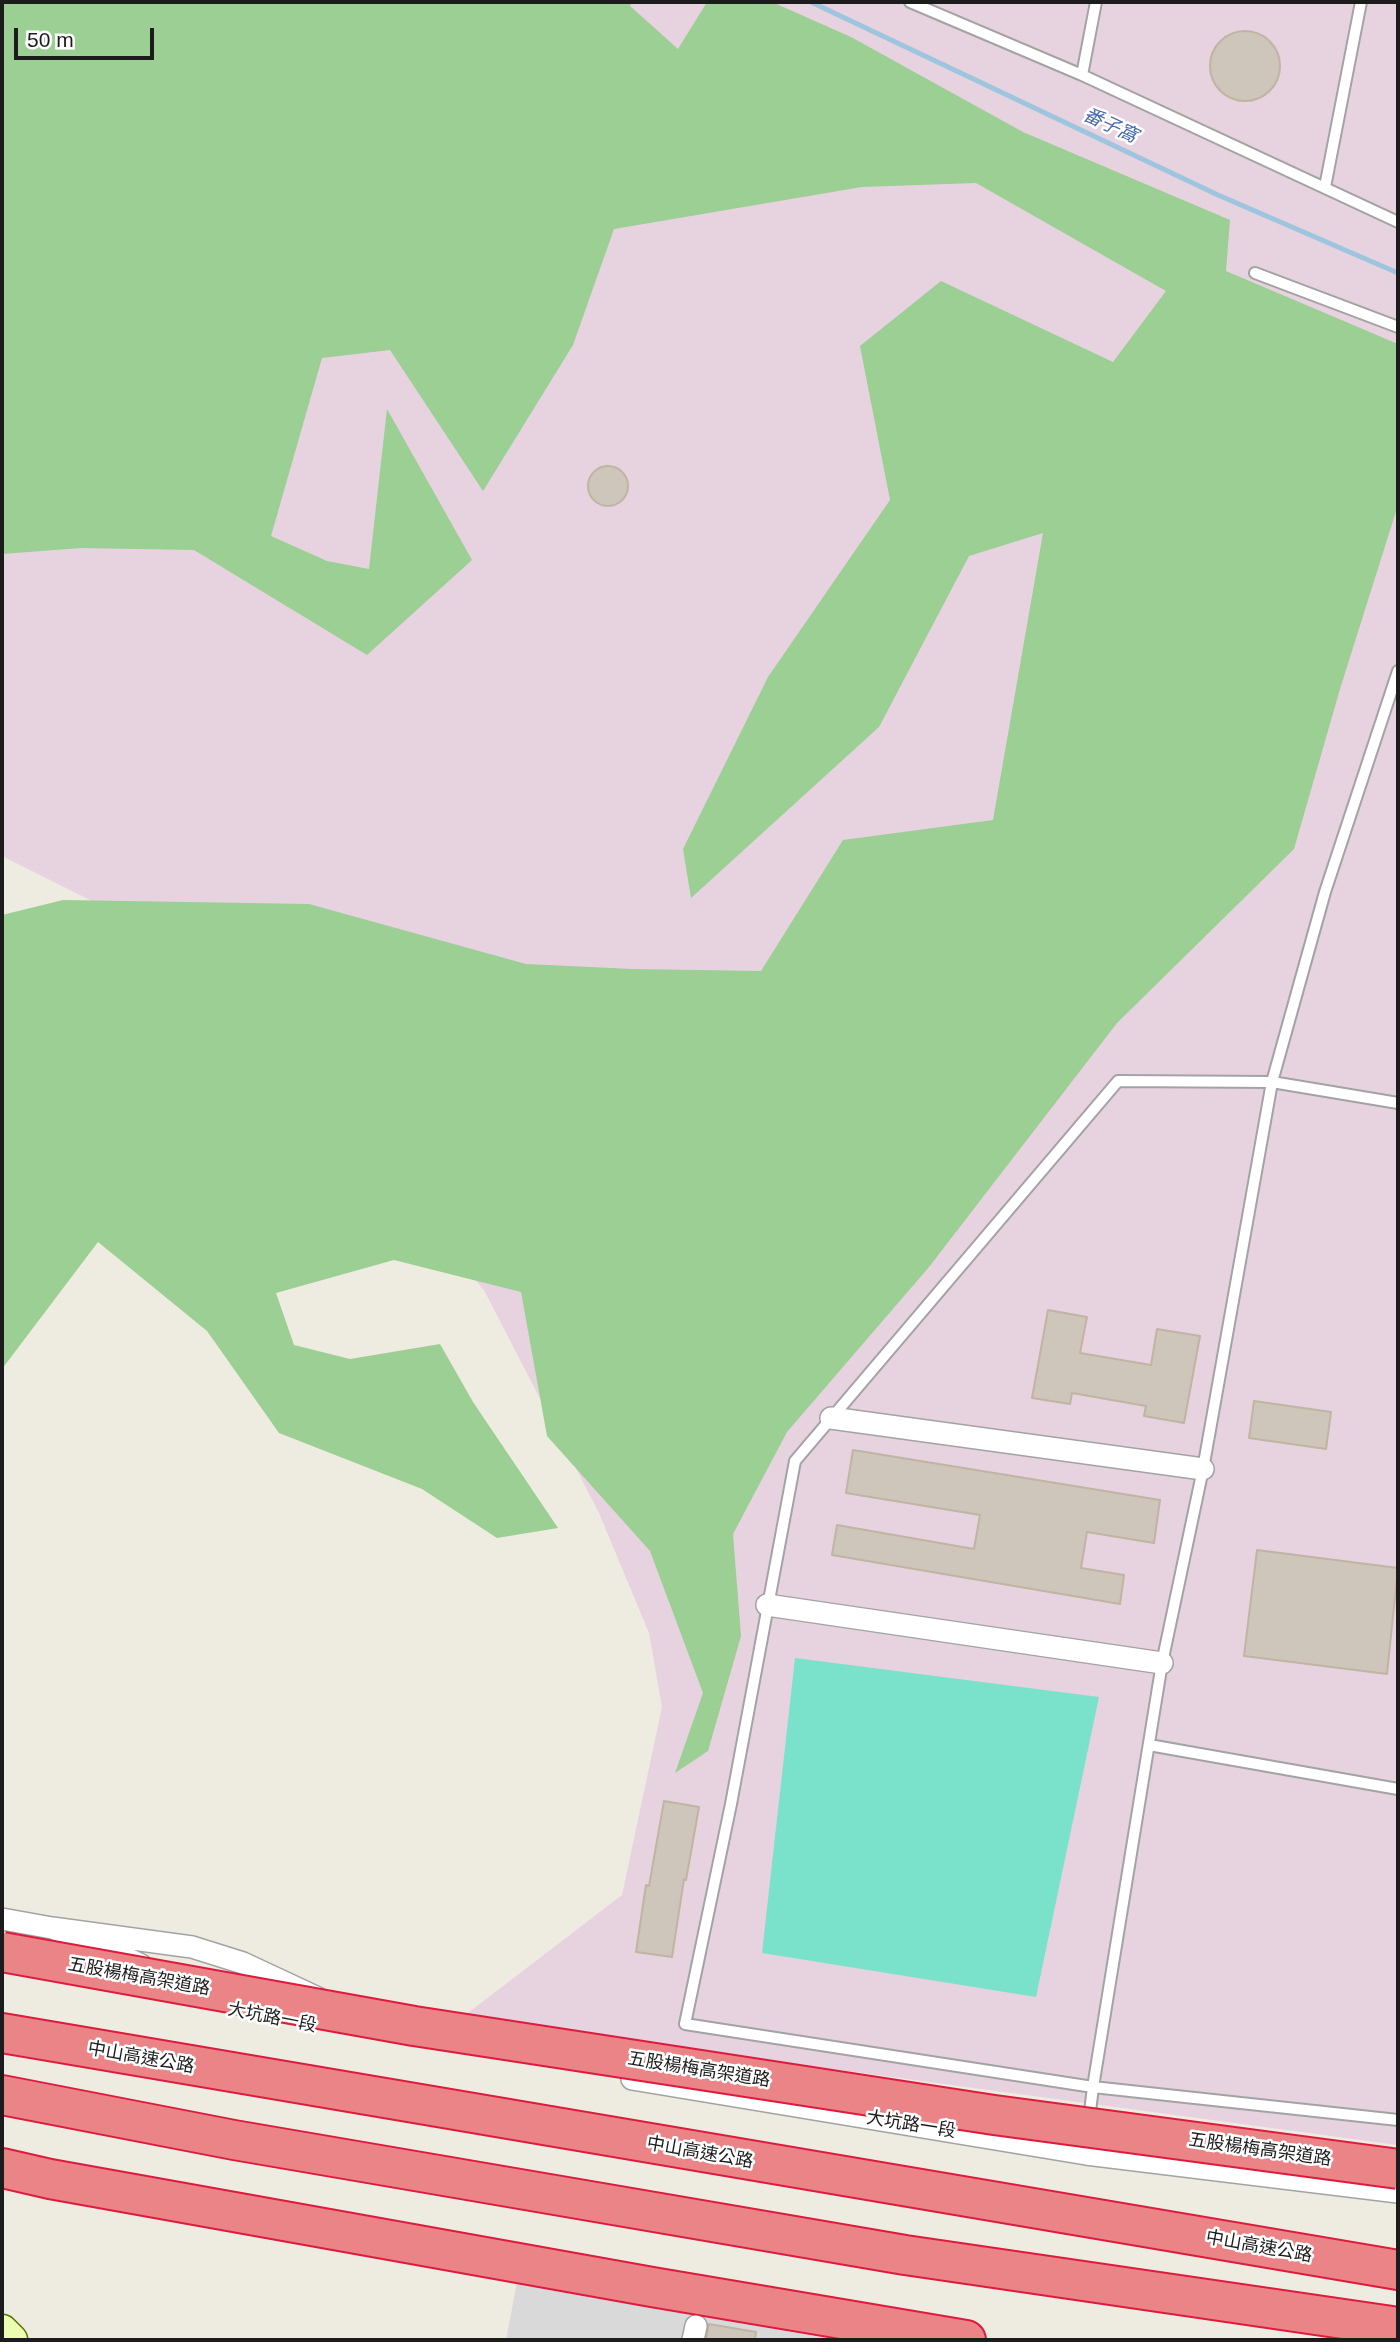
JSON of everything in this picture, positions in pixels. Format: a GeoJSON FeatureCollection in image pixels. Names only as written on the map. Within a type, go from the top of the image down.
{"type":"FeatureCollection","features":[{"type":"Feature","properties":{"kind":"highway","name":"五股楊梅高架道路"},"geometry":{"type":"LineString","coordinates":[[2,1952],[428,2028],[993,2115],[1398,2169]]}},
{"type":"Feature","properties":{"kind":"highway","name":"中山高速公路"},"geometry":{"type":"LineString","coordinates":[[2,2033],[1398,2270]]}},
{"type":"Feature","properties":{"kind":"highway"},"geometry":{"type":"LineString","coordinates":[[2,2095],[248,2142],[905,2255],[1398,2327]]}},
{"type":"Feature","properties":{"kind":"highway"},"geometry":{"type":"LineString","coordinates":[[2,2168],[50,2179],[652,2287],[966,2340]]}},
{"type":"Feature","properties":{"kind":"street"},"geometry":{"type":"LineString","coordinates":[[831,1418],[1203,1469]]}},
{"type":"Feature","properties":{"kind":"street"},"geometry":{"type":"LineString","coordinates":[[767,1605],[1161,1663]]}},
{"type":"Feature","properties":{"kind":"street","name":"大坑路一段"},"geometry":{"type":"LineString","coordinates":[[2,1919],[192,1947],[256,1968],[385,2029],[426,2044]]}},
{"type":"Feature","properties":{"kind":"street","name":"大坑路一段"},"geometry":{"type":"LineString","coordinates":[[52,1928],[110,1950],[215,2007],[265,2018],[1086,2154],[1398,2192]]}},
{"type":"Feature","properties":{"kind":"street"},"geometry":{"type":"LineString","coordinates":[[2,2331],[11,2340]]}},
{"type":"Feature","properties":{"kind":"lane"},"geometry":{"type":"LineString","coordinates":[[910,2],[1082,75],[1398,222]]}},
{"type":"Feature","properties":{"kind":"lane"},"geometry":{"type":"LineString","coordinates":[[1082,75],[1096,2]]}},
{"type":"Feature","properties":{"kind":"lane"},"geometry":{"type":"LineString","coordinates":[[1325,187],[1362,2]]}},
{"type":"Feature","properties":{"kind":"lane"},"geometry":{"type":"LineString","coordinates":[[1255,273],[1398,327]]}},
{"type":"Feature","properties":{"kind":"lane"},"geometry":{"type":"LineString","coordinates":[[1086,2154],[1093,2087],[1161,1663],[1203,1469],[1272,1082],[1325,892],[1398,671]]}},
{"type":"Feature","properties":{"kind":"lane"},"geometry":{"type":"LineString","coordinates":[[1398,1102],[1272,1082],[1118,1081],[795,1461],[732,1804],[685,2024],[1093,2087],[1398,2120]]}},
{"type":"Feature","properties":{"kind":"lane"},"geometry":{"type":"LineString","coordinates":[[1149,1745],[1398,1789]]}},
{"type":"Feature","properties":{"kind":"shaded area"},"geometry":{"type":"Polygon","coordinates":[[[2,2],[1398,2],[1398,2145],[460,2019],[622,1895],[662,1707],[649,1633],[599,1513],[485,1292],[240,975],[2,856],[2,2]]]}},
{"type":"Feature","properties":{"kind":"shaded area"},"geometry":{"type":"Polygon","coordinates":[[[795,1658],[1099,1697],[1036,1997],[762,1953],[795,1658]]]}},
{"type":"Feature","properties":{"kind":"shaded area"},"geometry":{"type":"Polygon","coordinates":[[[517,2282],[682,2312],[835,2340],[506,2340],[517,2282]]]}},
{"type":"Feature","properties":{"kind":"green space"},"geometry":{"type":"Polygon","coordinates":[[[2,2],[632,2],[630,6],[678,49],[707,2],[772,2],[851,37],[1023,132],[1230,220],[1226,271],[1398,344],[1398,505],[1340,689],[1294,849],[1117,1023],[929,1267],[787,1432],[733,1534],[741,1636],[708,1751],[675,1773],[703,1693],[650,1551],[547,1436],[521,1292],[394,1260],[276,1293],[294,1345],[350,1359],[440,1344],[473,1402],[558,1528],[497,1538],[422,1489],[279,1433],[207,1331],[98,1242],[2,1369],[2,915],[63,900],[309,904],[526,964],[761,971],[843,840],[993,820],[1043,533],[969,556],[879,727],[691,898],[683,849],[768,677],[890,500],[860,346],[941,281],[1113,362],[1166,291],[976,183],[862,187],[614,229],[573,345],[483,491],[390,350],[322,358],[271,536],[327,561],[369,569],[387,409],[472,560],[367,655],[194,550],[81,548],[2,554],[2,2]]]}},
{"type":"Feature","properties":{"kind":"building"},"geometry":{"type":"Polygon","coordinates":[[[1245,31],[1270,41],[1280,66],[1270,91],[1245,101],[1220,91],[1210,66],[1220,41],[1245,31]]]}},
{"type":"Feature","properties":{"kind":"building"},"geometry":{"type":"Polygon","coordinates":[[[608,466],[616,467],[622,472],[627,478],[627,494],[622,500],[616,505],[608,506],[600,505],[594,500],[589,494],[588,486],[589,478],[594,472],[600,467],[608,466]]]}},
{"type":"Feature","properties":{"kind":"building"},"geometry":{"type":"Polygon","coordinates":[[[1048,1310],[1087,1317],[1080,1353],[1151,1365],[1157,1329],[1200,1336],[1184,1423],[1144,1416],[1146,1406],[1072,1393],[1070,1404],[1032,1398],[1048,1310]]]}},
{"type":"Feature","properties":{"kind":"building"},"geometry":{"type":"Polygon","coordinates":[[[1254,1401],[1331,1412],[1326,1449],[1249,1438],[1254,1401]]]}},
{"type":"Feature","properties":{"kind":"building"},"geometry":{"type":"Polygon","coordinates":[[[853,1450],[1160,1500],[1154,1543],[1087,1532],[1081,1568],[1124,1575],[1120,1604],[832,1555],[837,1525],[974,1549],[980,1515],[846,1493],[853,1450]]]}},
{"type":"Feature","properties":{"kind":"building"},"geometry":{"type":"Polygon","coordinates":[[[1257,1550],[1398,1568],[1387,1674],[1244,1656],[1257,1550]]]}},
{"type":"Feature","properties":{"kind":"building"},"geometry":{"type":"Polygon","coordinates":[[[664,1801],[699,1807],[672,1957],[636,1952],[646,1885],[649,1886],[664,1801]]]}},
{"type":"Feature","properties":{"kind":"building"},"geometry":{"type":"Polygon","coordinates":[[[709,2324],[756,2332],[755,2340],[706,2340],[709,2324]]]}},
{"type":"Feature","properties":{"kind":"waterway","name":"番子窩"},"geometry":{"type":"LineString","coordinates":[[811,2],[1218,195],[1398,273]]}}]}
